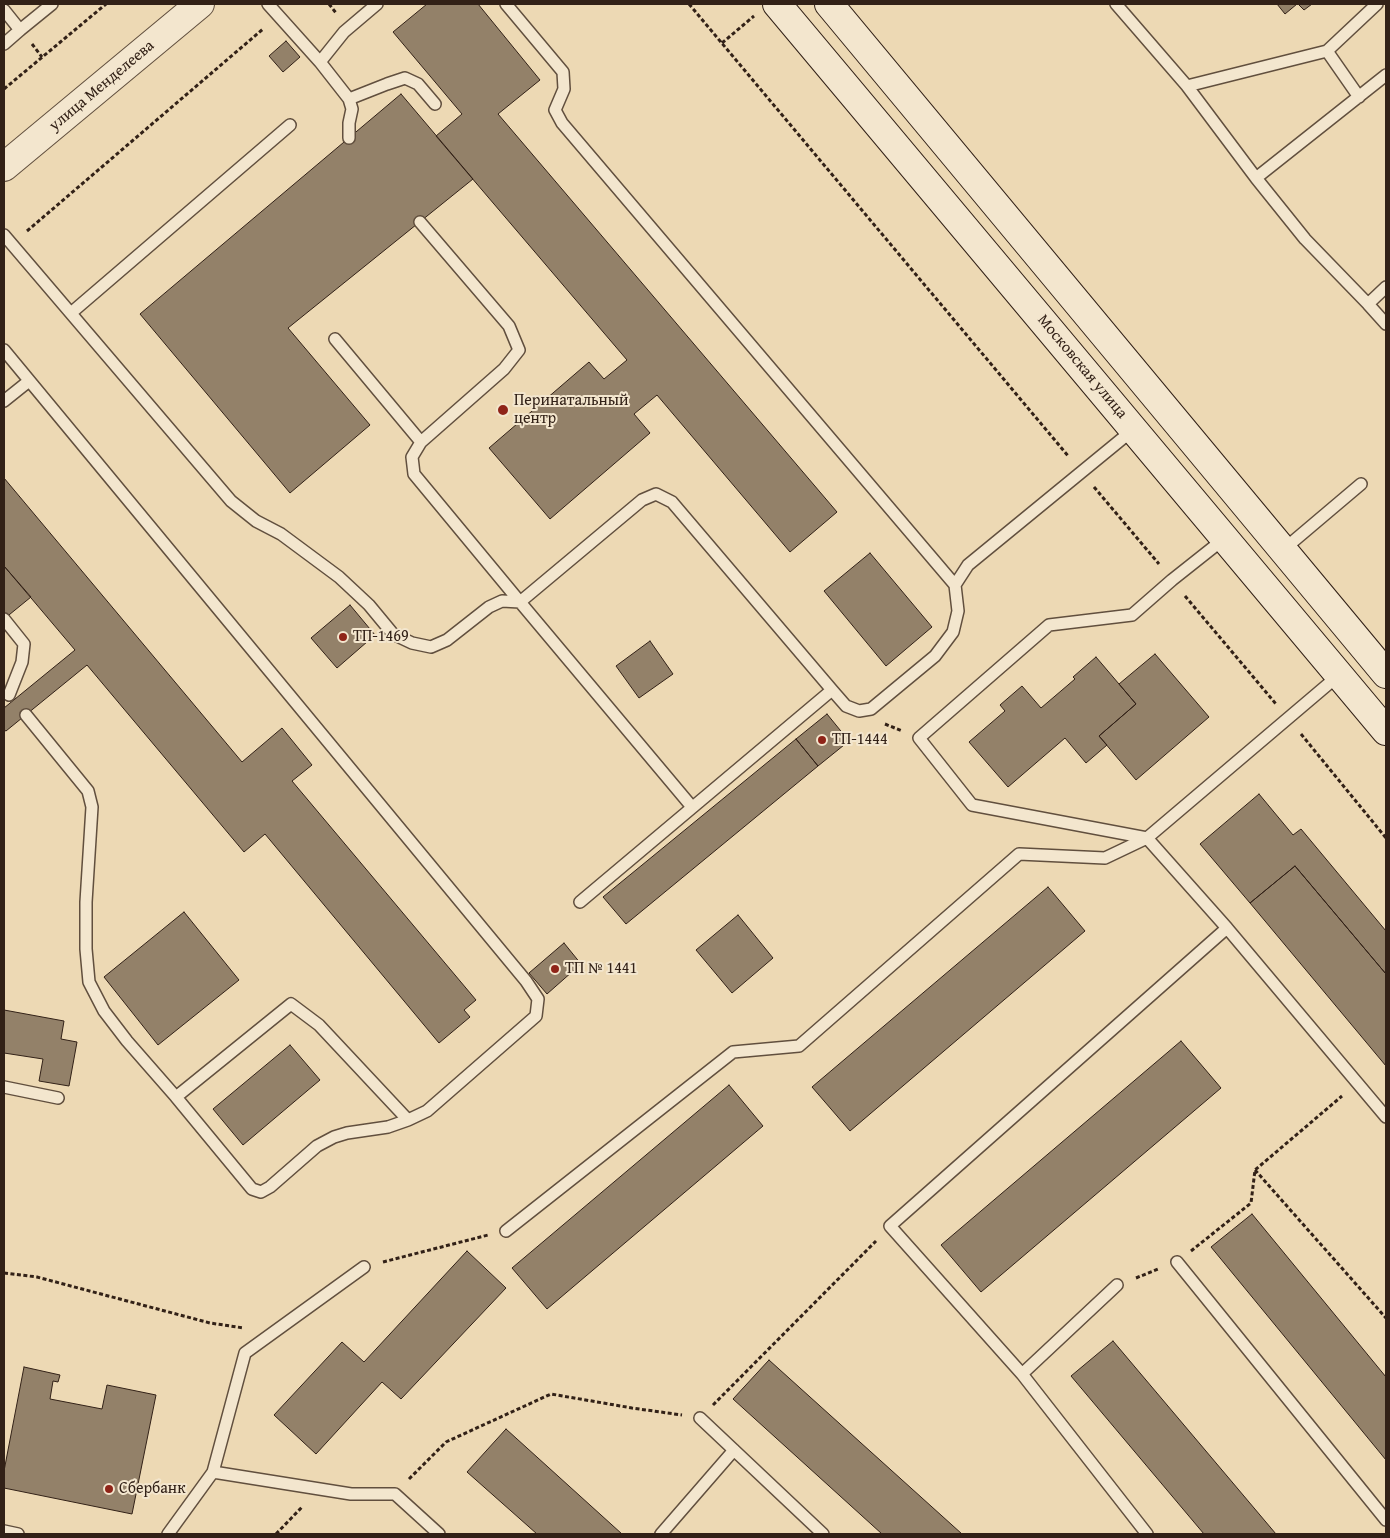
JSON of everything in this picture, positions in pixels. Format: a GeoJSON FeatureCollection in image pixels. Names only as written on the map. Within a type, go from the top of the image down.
{"type":"FeatureCollection","features":[{"type":"Feature","properties":{"kind":"main road","name":"улица Менделеева"},"geometry":{"type":"LineString","coordinates":[[4,167],[200,4]]}},
{"type":"Feature","properties":{"kind":"main road"},"geometry":{"type":"LineString","coordinates":[[829,4],[1386,674]]}},
{"type":"Feature","properties":{"kind":"main road","name":"Московская улица"},"geometry":{"type":"LineString","coordinates":[[766,9],[1134,429],[1386,731]]}},
{"type":"Feature","properties":{"kind":"lane"},"geometry":{"type":"LineString","coordinates":[[4,44],[52,4]]}},
{"type":"Feature","properties":{"kind":"lane"},"geometry":{"type":"LineString","coordinates":[[268,4],[320,62],[349,99],[352,109],[349,123],[350,138]]}},
{"type":"Feature","properties":{"kind":"lane"},"geometry":{"type":"LineString","coordinates":[[320,62],[344,32],[377,4]]}},
{"type":"Feature","properties":{"kind":"lane"},"geometry":{"type":"LineString","coordinates":[[4,235],[231,501],[256,521],[281,534],[339,577],[369,606],[393,634],[412,643],[431,647],[447,640],[489,607],[502,601],[520,602],[642,500],[656,494],[672,502],[846,706],[859,711],[871,709],[935,656],[953,632],[958,611],[955,585],[562,123],[555,110],[564,89],[563,72],[506,4]]}},
{"type":"Feature","properties":{"kind":"lane"},"geometry":{"type":"LineString","coordinates":[[1116,4],[1187,86],[1256,178],[1305,239],[1386,324]]}},
{"type":"Feature","properties":{"kind":"lane"},"geometry":{"type":"LineString","coordinates":[[1187,86],[1327,51],[1377,4]]}},
{"type":"Feature","properties":{"kind":"lane"},"geometry":{"type":"LineString","coordinates":[[4,10],[20,30]]}},
{"type":"Feature","properties":{"kind":"lane"},"geometry":{"type":"LineString","coordinates":[[1327,51],[1359,97]]}},
{"type":"Feature","properties":{"kind":"lane"},"geometry":{"type":"LineString","coordinates":[[1256,178],[1386,75]]}},
{"type":"Feature","properties":{"kind":"lane"},"geometry":{"type":"LineString","coordinates":[[349,99],[405,78],[418,84],[435,104]]}},
{"type":"Feature","properties":{"kind":"lane"},"geometry":{"type":"LineString","coordinates":[[70,313],[290,125]]}},
{"type":"Feature","properties":{"kind":"lane"},"geometry":{"type":"LineString","coordinates":[[420,222],[509,326],[519,350],[504,370],[420,442],[412,457],[414,474],[692,807]]}},
{"type":"Feature","properties":{"kind":"lane"},"geometry":{"type":"LineString","coordinates":[[1368,304],[1386,288]]}},
{"type":"Feature","properties":{"kind":"lane"},"geometry":{"type":"LineString","coordinates":[[335,339],[420,442]]}},
{"type":"Feature","properties":{"kind":"lane"},"geometry":{"type":"LineString","coordinates":[[4,350],[526,981],[538,1000],[536,1016],[427,1111],[388,1127],[347,1133],[334,1137],[317,1146],[270,1188],[261,1192],[252,1189],[127,1041],[104,1011],[90,982],[86,950],[86,902],[92,808],[88,791],[26,715]]}},
{"type":"Feature","properties":{"kind":"lane"},"geometry":{"type":"LineString","coordinates":[[4,401],[29,381]]}},
{"type":"Feature","properties":{"kind":"lane"},"geometry":{"type":"LineString","coordinates":[[955,585],[968,565],[1134,429]]}},
{"type":"Feature","properties":{"kind":"lane"},"geometry":{"type":"LineString","coordinates":[[1284,550],[1361,484]]}},
{"type":"Feature","properties":{"kind":"lane"},"geometry":{"type":"LineString","coordinates":[[1225,538],[1132,614],[1049,625],[919,738],[972,805],[1147,838],[1227,928],[1386,1117]]}},
{"type":"Feature","properties":{"kind":"lane"},"geometry":{"type":"LineString","coordinates":[[4,619],[24,644],[22,662],[9,695]]}},
{"type":"Feature","properties":{"kind":"lane"},"geometry":{"type":"LineString","coordinates":[[506,1231],[733,1052],[798,1046],[1018,854],[1105,858],[1147,838],[1339,675]]}},
{"type":"Feature","properties":{"kind":"lane"},"geometry":{"type":"LineString","coordinates":[[580,902],[832,690]]}},
{"type":"Feature","properties":{"kind":"lane"},"geometry":{"type":"LineString","coordinates":[[1147,1534],[1022,1374],[890,1226],[1227,928]]}},
{"type":"Feature","properties":{"kind":"lane"},"geometry":{"type":"LineString","coordinates":[[176,1097],[291,1004],[319,1025],[408,1120]]}},
{"type":"Feature","properties":{"kind":"lane"},"geometry":{"type":"LineString","coordinates":[[4,1088],[58,1098]]}},
{"type":"Feature","properties":{"kind":"lane"},"geometry":{"type":"LineString","coordinates":[[1177,1262],[1386,1520]]}},
{"type":"Feature","properties":{"kind":"lane"},"geometry":{"type":"LineString","coordinates":[[168,1534],[213,1472],[245,1353],[364,1267]]}},
{"type":"Feature","properties":{"kind":"lane"},"geometry":{"type":"LineString","coordinates":[[1022,1374],[1117,1285]]}},
{"type":"Feature","properties":{"kind":"lane"},"geometry":{"type":"LineString","coordinates":[[700,1418],[823,1534]]}},
{"type":"Feature","properties":{"kind":"lane"},"geometry":{"type":"LineString","coordinates":[[661,1534],[734,1450]]}},
{"type":"Feature","properties":{"kind":"lane"},"geometry":{"type":"LineString","coordinates":[[213,1472],[351,1494],[395,1494],[439,1534]]}},
{"type":"Feature","properties":{"kind":"lane"},"geometry":{"type":"LineString","coordinates":[[4,1531],[18,1534]]}},
{"type":"Feature","properties":{"kind":"path"},"geometry":{"type":"LineString","coordinates":[[4,89],[106,4]]}},
{"type":"Feature","properties":{"kind":"path"},"geometry":{"type":"LineString","coordinates":[[689,4],[1386,838]]}},
{"type":"Feature","properties":{"kind":"path"},"geometry":{"type":"LineString","coordinates":[[722,43],[766,9]]}},
{"type":"Feature","properties":{"kind":"path"},"geometry":{"type":"LineString","coordinates":[[12,245],[278,16]]}},
{"type":"Feature","properties":{"kind":"path"},"geometry":{"type":"LineString","coordinates":[[859,711],[919,738]]}},
{"type":"Feature","properties":{"kind":"path"},"geometry":{"type":"LineString","coordinates":[[1117,1285],[1177,1262],[1251,1203],[1255,1170],[1358,1083]]}},
{"type":"Feature","properties":{"kind":"path"},"geometry":{"type":"LineString","coordinates":[[1255,1170],[1386,1318]]}},
{"type":"Feature","properties":{"kind":"path"},"geometry":{"type":"LineString","coordinates":[[395,1494],[446,1442],[551,1394],[700,1418],[890,1226]]}},
{"type":"Feature","properties":{"kind":"path"},"geometry":{"type":"LineString","coordinates":[[364,1267],[506,1231]]}},
{"type":"Feature","properties":{"kind":"path"},"geometry":{"type":"LineString","coordinates":[[4,1273],[37,1277],[210,1323],[274,1332]]}},
{"type":"Feature","properties":{"kind":"path"},"geometry":{"type":"LineString","coordinates":[[276,1534],[320,1489]]}},
{"type":"Feature","properties":{"kind":"building"},"geometry":{"type":"Polygon","coordinates":[[[427,4],[478,4],[540,80],[498,114],[837,512],[790,552],[657,395],[634,414],[650,433],[550,519],[489,448],[589,362],[604,379],[627,360],[436,136],[462,114],[393,32],[427,4]]]}},
{"type":"Feature","properties":{"kind":"building"},"geometry":{"type":"Polygon","coordinates":[[[1277,4],[1297,4],[1285,14],[1277,4]]]}},
{"type":"Feature","properties":{"kind":"building"},"geometry":{"type":"Polygon","coordinates":[[[1298,4],[1312,4],[1304,10],[1298,4]]]}},
{"type":"Feature","properties":{"kind":"building"},"geometry":{"type":"Polygon","coordinates":[[[286,41],[300,57],[283,72],[269,56],[286,41]]]}},
{"type":"Feature","properties":{"kind":"building"},"geometry":{"type":"Polygon","coordinates":[[[401,94],[473,179],[288,328],[370,425],[290,493],[140,314],[401,94]]]}},
{"type":"Feature","properties":{"kind":"building"},"geometry":{"type":"Polygon","coordinates":[[[4,478],[242,762],[282,728],[312,765],[292,781],[476,1000],[464,1010],[470,1017],[439,1043],[265,834],[244,852],[87,665],[6,731],[4,730],[4,708],[75,650],[4,566],[4,478]]]}},
{"type":"Feature","properties":{"kind":"building"},"geometry":{"type":"Polygon","coordinates":[[[870,553],[932,627],[886,666],[824,591],[870,553]]]}},
{"type":"Feature","properties":{"kind":"building"},"geometry":{"type":"Polygon","coordinates":[[[4,566],[31,597],[4,619],[4,566]]]}},
{"type":"Feature","properties":{"kind":"building","name":"ТП-1469"},"geometry":{"type":"Polygon","coordinates":[[[350,605],[375,635],[337,668],[311,638],[350,605]]]}},
{"type":"Feature","properties":{"kind":"building"},"geometry":{"type":"Polygon","coordinates":[[[650,641],[673,674],[639,698],[616,666],[650,641]]]}},
{"type":"Feature","properties":{"kind":"building"},"geometry":{"type":"Polygon","coordinates":[[[1155,654],[1209,717],[1136,780],[1099,736],[1136,704],[1119,684],[1155,654]]]}},
{"type":"Feature","properties":{"kind":"building"},"geometry":{"type":"Polygon","coordinates":[[[1096,657],[1136,704],[1099,736],[1107,745],[1086,763],[1065,738],[1008,787],[969,742],[1005,711],[1000,705],[1022,686],[1041,708],[1075,679],[1073,677],[1096,657]]]}},
{"type":"Feature","properties":{"kind":"building","name":"ТП-1444"},"geometry":{"type":"Polygon","coordinates":[[[827,714],[849,741],[818,766],[796,739],[827,714]]]}},
{"type":"Feature","properties":{"kind":"building"},"geometry":{"type":"Polygon","coordinates":[[[796,739],[818,766],[626,924],[603,897],[796,739]]]}},
{"type":"Feature","properties":{"kind":"building"},"geometry":{"type":"Polygon","coordinates":[[[1259,794],[1293,835],[1301,829],[1386,931],[1386,974],[1295,866],[1250,903],[1200,844],[1259,794]]]}},
{"type":"Feature","properties":{"kind":"building"},"geometry":{"type":"Polygon","coordinates":[[[1295,866],[1386,974],[1386,1066],[1250,903],[1295,866]]]}},
{"type":"Feature","properties":{"kind":"building"},"geometry":{"type":"Polygon","coordinates":[[[1048,887],[1085,931],[850,1131],[812,1087],[1048,887]]]}},
{"type":"Feature","properties":{"kind":"building"},"geometry":{"type":"Polygon","coordinates":[[[184,912],[239,980],[158,1045],[104,977],[184,912]]]}},
{"type":"Feature","properties":{"kind":"building"},"geometry":{"type":"Polygon","coordinates":[[[738,915],[773,958],[732,993],[696,950],[738,915]]]}},
{"type":"Feature","properties":{"kind":"building","name":"ТП № 1441"},"geometry":{"type":"Polygon","coordinates":[[[564,943],[581,964],[547,994],[529,973],[564,943]]]}},
{"type":"Feature","properties":{"kind":"building"},"geometry":{"type":"Polygon","coordinates":[[[4,1010],[64,1021],[61,1039],[77,1042],[69,1086],[39,1081],[43,1059],[4,1053],[4,1010]]]}},
{"type":"Feature","properties":{"kind":"building"},"geometry":{"type":"Polygon","coordinates":[[[1181,1041],[1221,1088],[981,1292],[941,1245],[1181,1041]]]}},
{"type":"Feature","properties":{"kind":"building"},"geometry":{"type":"Polygon","coordinates":[[[290,1045],[320,1080],[243,1145],[213,1109],[290,1045]]]}},
{"type":"Feature","properties":{"kind":"building"},"geometry":{"type":"Polygon","coordinates":[[[729,1085],[763,1126],[547,1309],[512,1268],[729,1085]]]}},
{"type":"Feature","properties":{"kind":"building"},"geometry":{"type":"Polygon","coordinates":[[[1252,1214],[1386,1377],[1386,1460],[1211,1247],[1252,1214]]]}},
{"type":"Feature","properties":{"kind":"building"},"geometry":{"type":"Polygon","coordinates":[[[467,1251],[506,1288],[401,1399],[382,1382],[316,1454],[274,1415],[342,1342],[364,1362],[467,1251]]]}},
{"type":"Feature","properties":{"kind":"building"},"geometry":{"type":"Polygon","coordinates":[[[1113,1341],[1276,1534],[1204,1534],[1071,1376],[1113,1341]]]}},
{"type":"Feature","properties":{"kind":"building"},"geometry":{"type":"Polygon","coordinates":[[[769,1360],[962,1534],[882,1534],[733,1399],[769,1360]]]}},
{"type":"Feature","properties":{"kind":"building"},"geometry":{"type":"Polygon","coordinates":[[[24,1367],[60,1375],[58,1382],[53,1381],[50,1399],[102,1409],[107,1385],[156,1395],[132,1514],[4,1488],[4,1471],[24,1367]]]}},
{"type":"Feature","properties":{"kind":"building"},"geometry":{"type":"Polygon","coordinates":[[[506,1429],[622,1534],[537,1534],[467,1472],[506,1429]]]}},
{"type":"Feature","properties":{"kind":"place","name":"Перинатальный центр"},"geometry":{"type":"Point","coordinates":[503,410]}},
{"type":"Feature","properties":{"kind":"place","name":"ТП-1469"},"geometry":{"type":"Point","coordinates":[343,637]}},
{"type":"Feature","properties":{"kind":"place","name":"ТП-1444"},"geometry":{"type":"Point","coordinates":[822,740]}},
{"type":"Feature","properties":{"kind":"place","name":"ТП № 1441"},"geometry":{"type":"Point","coordinates":[555,969]}},
{"type":"Feature","properties":{"kind":"place","name":"Сбербанк"},"geometry":{"type":"Point","coordinates":[109,1489]}}]}
